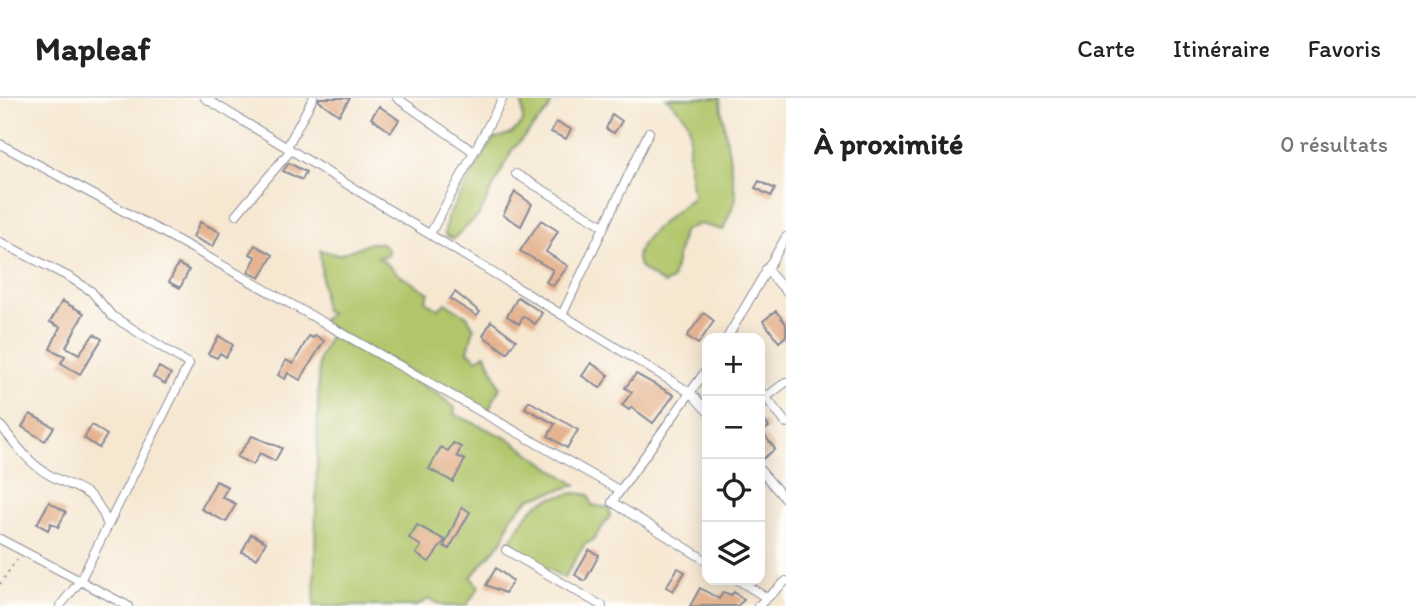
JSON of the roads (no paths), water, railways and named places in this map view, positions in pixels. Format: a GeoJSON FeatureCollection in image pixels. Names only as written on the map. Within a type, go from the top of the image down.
{"type":"FeatureCollection","features":[{"type":"Feature","properties":{"kind":"street"},"geometry":{"type":"LineString","coordinates":[[205,98],[691,393],[702,405]]}},
{"type":"Feature","properties":{"kind":"street"},"geometry":{"type":"LineString","coordinates":[[236,215],[289,149],[313,98]]}},
{"type":"Feature","properties":{"kind":"street"},"geometry":{"type":"LineString","coordinates":[[397,98],[474,152]]}},
{"type":"Feature","properties":{"kind":"street"},"geometry":{"type":"LineString","coordinates":[[430,234],[503,98]]}},
{"type":"Feature","properties":{"kind":"street"},"geometry":{"type":"LineString","coordinates":[[562,314],[649,132]]}},
{"type":"Feature","properties":{"kind":"street"},"geometry":{"type":"LineString","coordinates":[[0,144],[190,247],[619,489]]}},
{"type":"Feature","properties":{"kind":"street"},"geometry":{"type":"LineString","coordinates":[[516,174],[604,226]]}},
{"type":"Feature","properties":{"kind":"street"},"geometry":{"type":"LineString","coordinates":[[730,333],[786,237]]}},
{"type":"Feature","properties":{"kind":"street"},"geometry":{"type":"LineString","coordinates":[[0,242],[81,285],[102,301],[113,316],[189,364],[80,581],[60,606]]}},
{"type":"Feature","properties":{"kind":"street"},"geometry":{"type":"LineString","coordinates":[[766,269],[786,291]]}},
{"type":"Feature","properties":{"kind":"street"},"geometry":{"type":"LineString","coordinates":[[702,376],[612,502],[702,558]]}},
{"type":"Feature","properties":{"kind":"street"},"geometry":{"type":"LineString","coordinates":[[786,382],[766,397],[786,423]]}},
{"type":"Feature","properties":{"kind":"street"},"geometry":{"type":"LineString","coordinates":[[0,425],[39,468],[93,495],[107,523]]}},
{"type":"Feature","properties":{"kind":"street"},"geometry":{"type":"LineString","coordinates":[[765,476],[786,500]]}},
{"type":"Feature","properties":{"kind":"street"},"geometry":{"type":"LineString","coordinates":[[0,539],[128,606]]}},
{"type":"Feature","properties":{"kind":"street"},"geometry":{"type":"LineString","coordinates":[[506,550],[602,606]]}},
{"type":"Feature","properties":{"kind":"street"},"geometry":{"type":"LineString","coordinates":[[758,606],[786,581]]}},
{"type":"Feature","properties":{"kind":"street"},"geometry":{"type":"LineString","coordinates":[[746,585],[767,598]]}}]}
